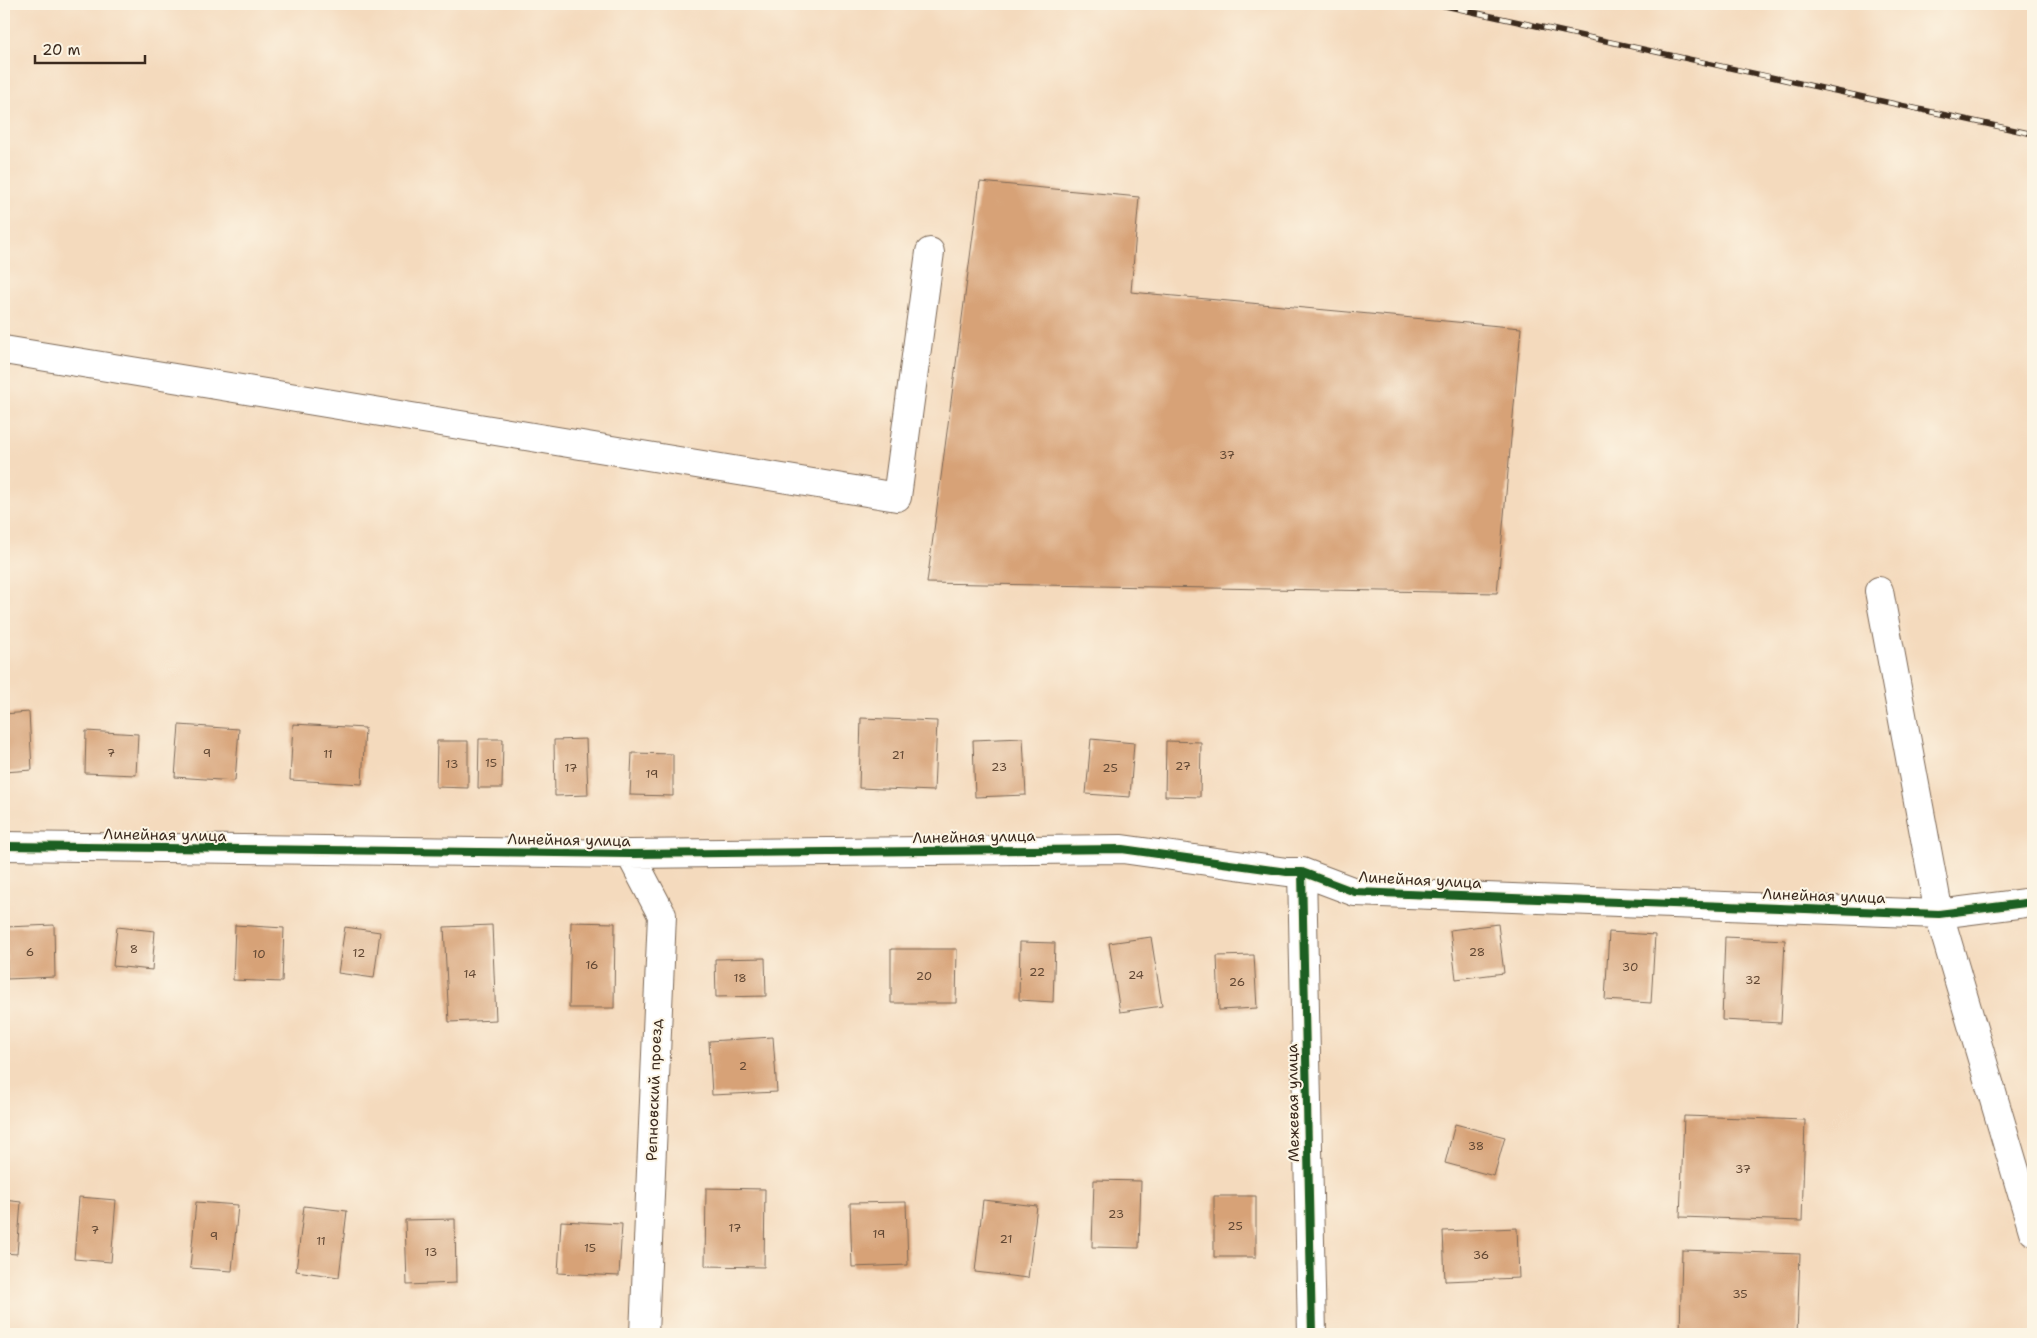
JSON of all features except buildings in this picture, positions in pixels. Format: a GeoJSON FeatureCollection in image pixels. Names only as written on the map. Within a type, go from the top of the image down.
{"type":"FeatureCollection","features":[{"type":"Feature","properties":{"kind":"street"},"geometry":{"type":"LineString","coordinates":[[4,350],[897,497],[930,252]]}},
{"type":"Feature","properties":{"kind":"street"},"geometry":{"type":"LineString","coordinates":[[1879,591],[1939,914],[2033,1231]]}},
{"type":"Feature","properties":{"kind":"street","name":"Линейная улица"},"geometry":{"type":"LineString","coordinates":[[4,846],[630,854],[1122,849],[1287,872],[1302,872],[1355,892],[1939,914],[2033,902]]}},
{"type":"Feature","properties":{"kind":"street","name":"Репновский проезд"},"geometry":{"type":"LineString","coordinates":[[630,854],[662,915],[644,1334]]}},
{"type":"Feature","properties":{"kind":"street","name":"Межевая улица"},"geometry":{"type":"LineString","coordinates":[[1302,872],[1312,1334]]}},
{"type":"Feature","properties":{"kind":"railway"},"geometry":{"type":"LineString","coordinates":[[1436,4],[2033,134]]}},
{"type":"Feature","properties":{"kind":"cycle path"},"geometry":{"type":"LineString","coordinates":[[4,846],[630,854],[1122,849],[1287,872],[1302,872],[1355,892],[1939,914],[2033,902]]}},
{"type":"Feature","properties":{"kind":"cycle path"},"geometry":{"type":"LineString","coordinates":[[1302,872],[1312,1334]]}}]}
